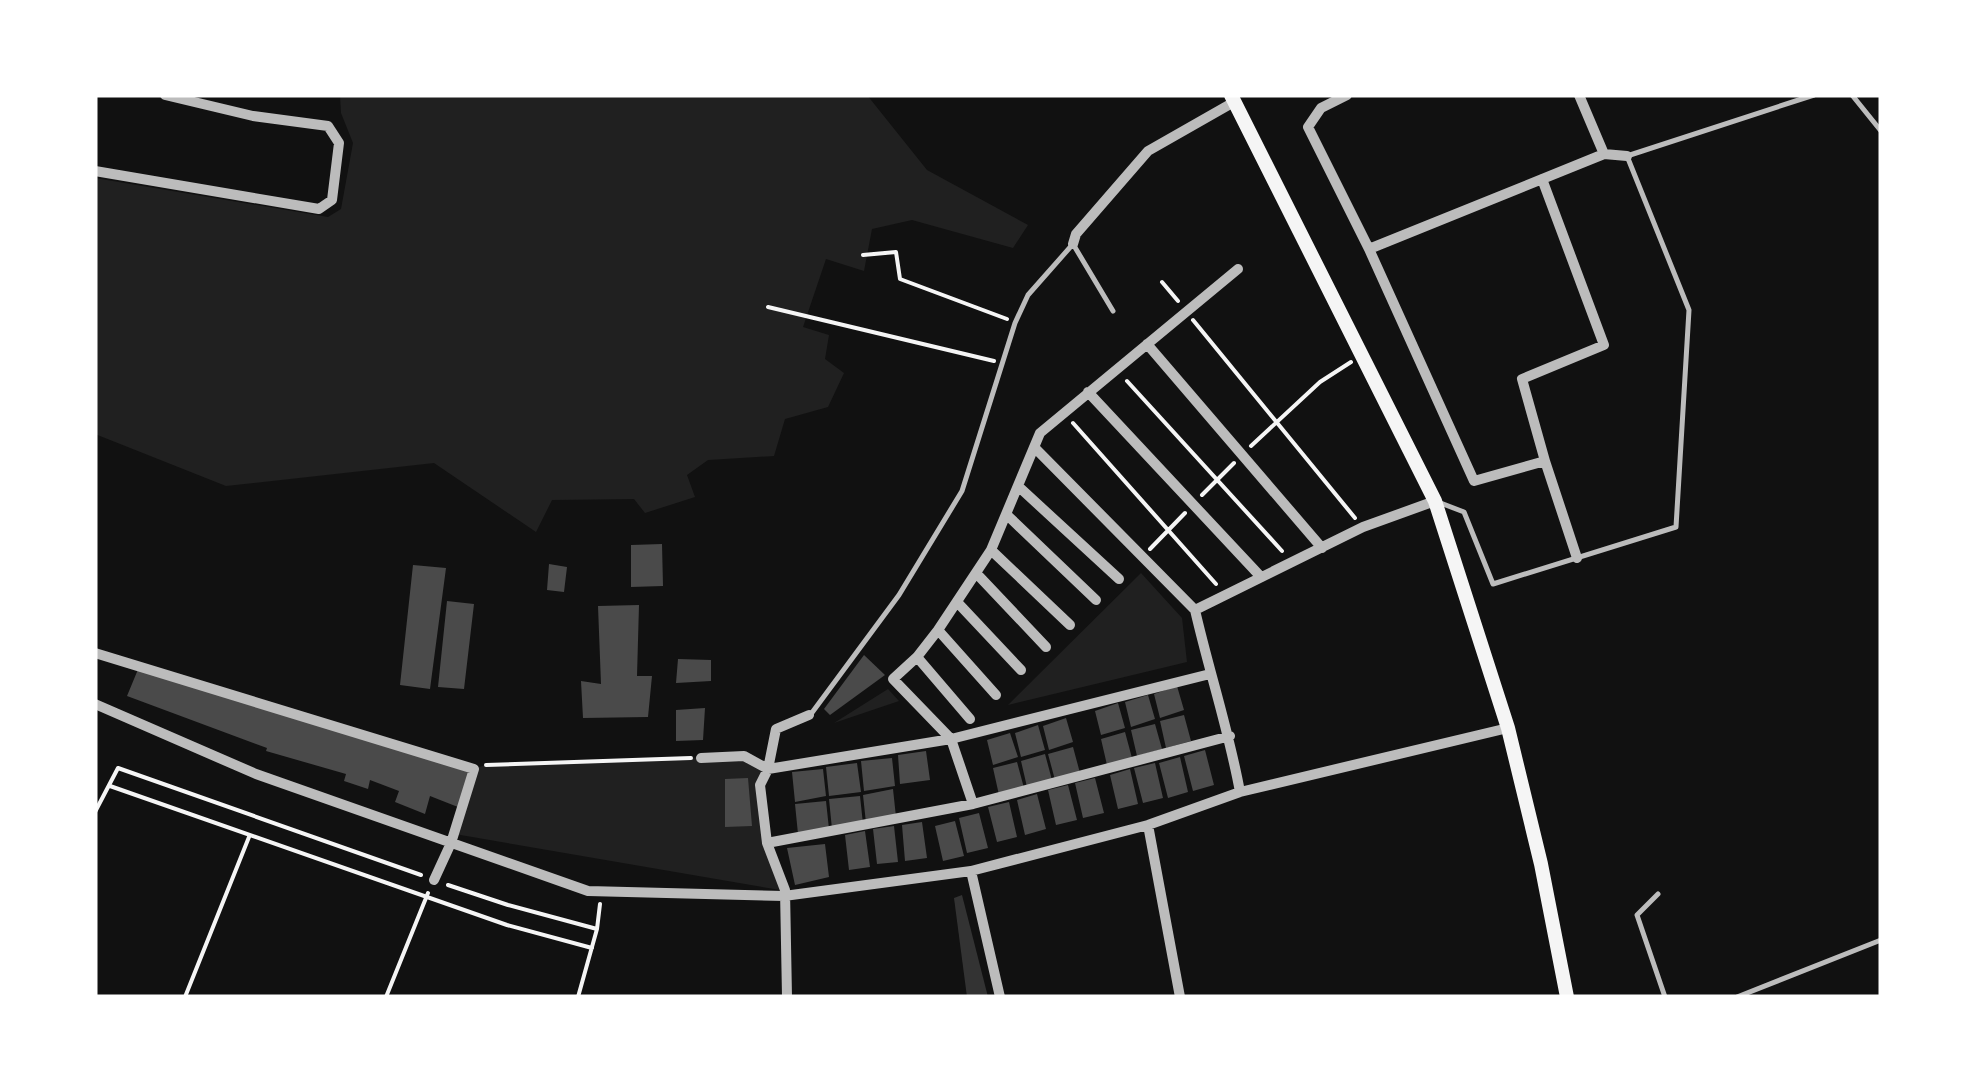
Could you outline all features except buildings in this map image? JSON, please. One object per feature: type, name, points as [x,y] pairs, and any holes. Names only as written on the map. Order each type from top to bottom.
[{"type":"main road","points":[[1232,98],[1436,501],[1508,728],[1541,864],[1567,997]]},
{"type":"street","points":[[95,170],[319,209],[332,200],[338,144],[328,126],[254,116],[166,95]]},
{"type":"street","points":[[1347,95],[1321,108],[1308,126],[1369,249],[1474,481],[1546,461]]},
{"type":"street","points":[[1580,95],[1604,154]]},
{"type":"street","points":[[1073,244],[1076,234],[1148,151],[1232,98]]},
{"type":"street","points":[[1369,249],[1604,154],[1627,156]]},
{"type":"street","points":[[1542,179],[1604,346],[1522,379],[1577,558]]},
{"type":"street","points":[[973,804],[951,738],[893,678],[917,658],[991,550],[1040,434],[1238,270]]},
{"type":"street","points":[[1147,344],[1322,548]]},
{"type":"street","points":[[1088,392],[1260,578]]},
{"type":"street","points":[[1034,446],[1195,610],[1230,736],[1240,792]]},
{"type":"street","points":[[1020,486],[1119,579]]},
{"type":"street","points":[[1195,610],[1363,528],[1436,501]]},
{"type":"street","points":[[1007,515],[1096,600]]},
{"type":"street","points":[[991,550],[1070,625]]},
{"type":"street","points":[[976,572],[1046,647]]},
{"type":"street","points":[[957,602],[1022,670]]},
{"type":"street","points":[[938,630],[996,695]]},
{"type":"street","points":[[95,653],[474,769],[451,842],[434,880]]},
{"type":"street","points":[[917,658],[970,719]]},
{"type":"street","points":[[700,758],[744,756],[768,769],[951,738],[1210,674]]},
{"type":"street","points":[[95,704],[256,774],[588,891],[784,896],[971,870],[1148,825],[1240,792],[1508,728]]},
{"type":"street","points":[[788,997],[786,890],[767,843],[760,785],[768,769],[776,729],[810,715]]},
{"type":"street","points":[[767,843],[973,804],[1230,736]]},
{"type":"street","points":[[1148,825],[1180,997]]},
{"type":"street","points":[[971,870],[1000,997]]},
{"type":"lane","points":[[1436,501],[1464,512],[1493,584],[1676,527],[1688,310],[1627,156],[1814,95]]},
{"type":"lane","points":[[1852,95],[1881,131]]},
{"type":"lane","points":[[810,715],[899,595],[962,491],[1028,295],[1073,244],[1113,311]]},
{"type":"lane","points":[[1658,894],[1638,915],[1665,997]]},
{"type":"lane","points":[[1737,997],[1881,940]]},
{"type":"path","points":[[862,255],[896,252],[900,279],[1016,323]]},
{"type":"path","points":[[1162,282],[1363,528]]},
{"type":"path","points":[[768,307],[1003,363]]},
{"type":"path","points":[[1116,369],[1292,562]]},
{"type":"path","points":[[1064,412],[1226,596]]},
{"type":"path","points":[[474,769],[488,764],[700,758]]},
{"type":"path","points":[[95,812],[118,768],[508,905],[597,929]]},
{"type":"path","points":[[110,786],[507,925],[592,948]]},
{"type":"path","points":[[186,997],[249,837]]},
{"type":"path","points":[[386,997],[434,880]]},
{"type":"path","points":[[578,997],[597,929],[601,892]]},
{"type":"shaded area","points":[[340,95],[867,95],[927,170],[1028,225],[1013,248],[912,220],[872,229],[864,271],[826,259],[803,327],[829,335],[825,359],[844,373],[828,407],[785,419],[774,456],[708,460],[687,475],[695,497],[645,513],[634,499],[552,500],[536,532],[434,463],[226,486],[95,434],[95,178],[328,217],[341,209],[353,143],[341,113]]},
{"type":"shaded area","points":[[1141,573],[1182,618],[1187,662],[1008,705]]},
{"type":"shaded area","points":[[888,689],[899,701],[834,723]]},
{"type":"shaded area","points":[[744,756],[768,769],[760,785],[780,890],[455,834],[474,769],[488,764]]},
{"type":"shaded area","points":[[962,895],[988,997],[967,997],[954,898]]}]
